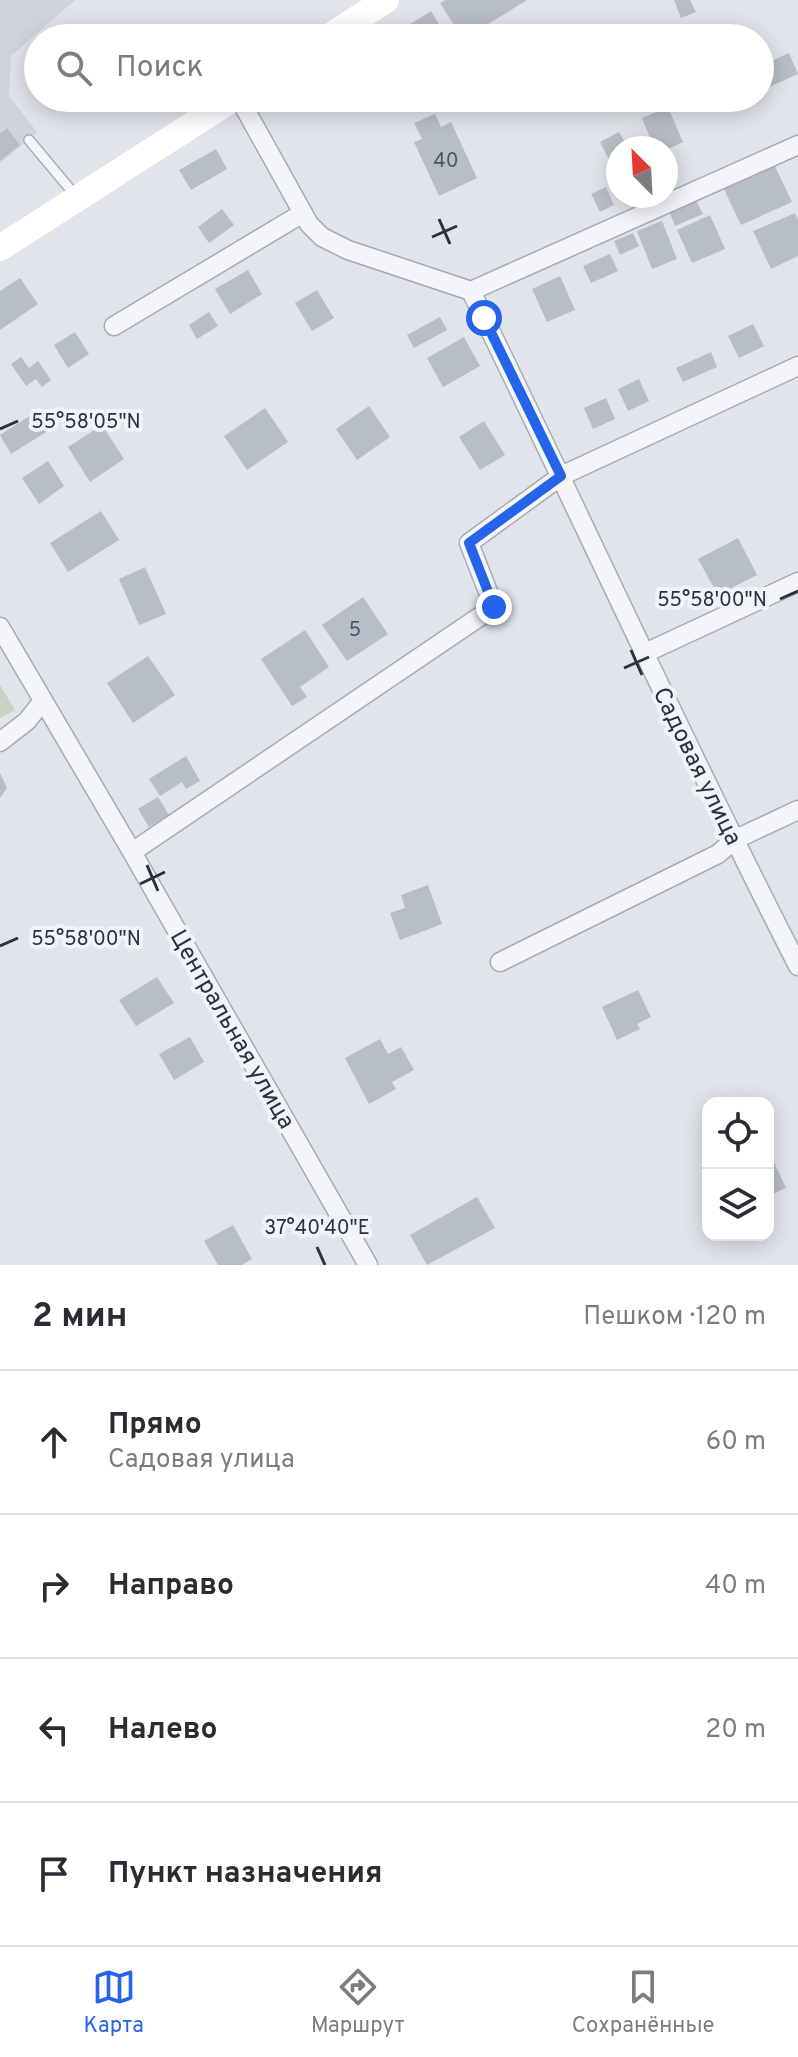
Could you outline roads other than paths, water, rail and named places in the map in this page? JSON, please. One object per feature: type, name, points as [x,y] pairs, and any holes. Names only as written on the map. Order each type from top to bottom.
[{"type":"main road","points":[[349,24],[386,0]]},
{"type":"main road","points":[[0,248],[215,112]]},
{"type":"street","points":[[245,112],[309,224],[322,237],[348,250],[471,291],[798,145]]},
{"type":"street","points":[[114,326],[303,213]]},
{"type":"street","name":"Садовая улица","points":[[471,291],[643,654],[798,966]]},
{"type":"street","points":[[132,852],[494,607],[469,543],[561,476],[798,366]]},
{"type":"street","points":[[643,654],[798,582]]},
{"type":"street","name":"Центральная улица","points":[[0,627],[368,1265]]},
{"type":"street","points":[[0,742],[27,721],[42,702]]},
{"type":"street","points":[[500,962],[718,854],[734,840],[798,810]]},
{"type":"lane","points":[[29,140],[78,198]]}]
